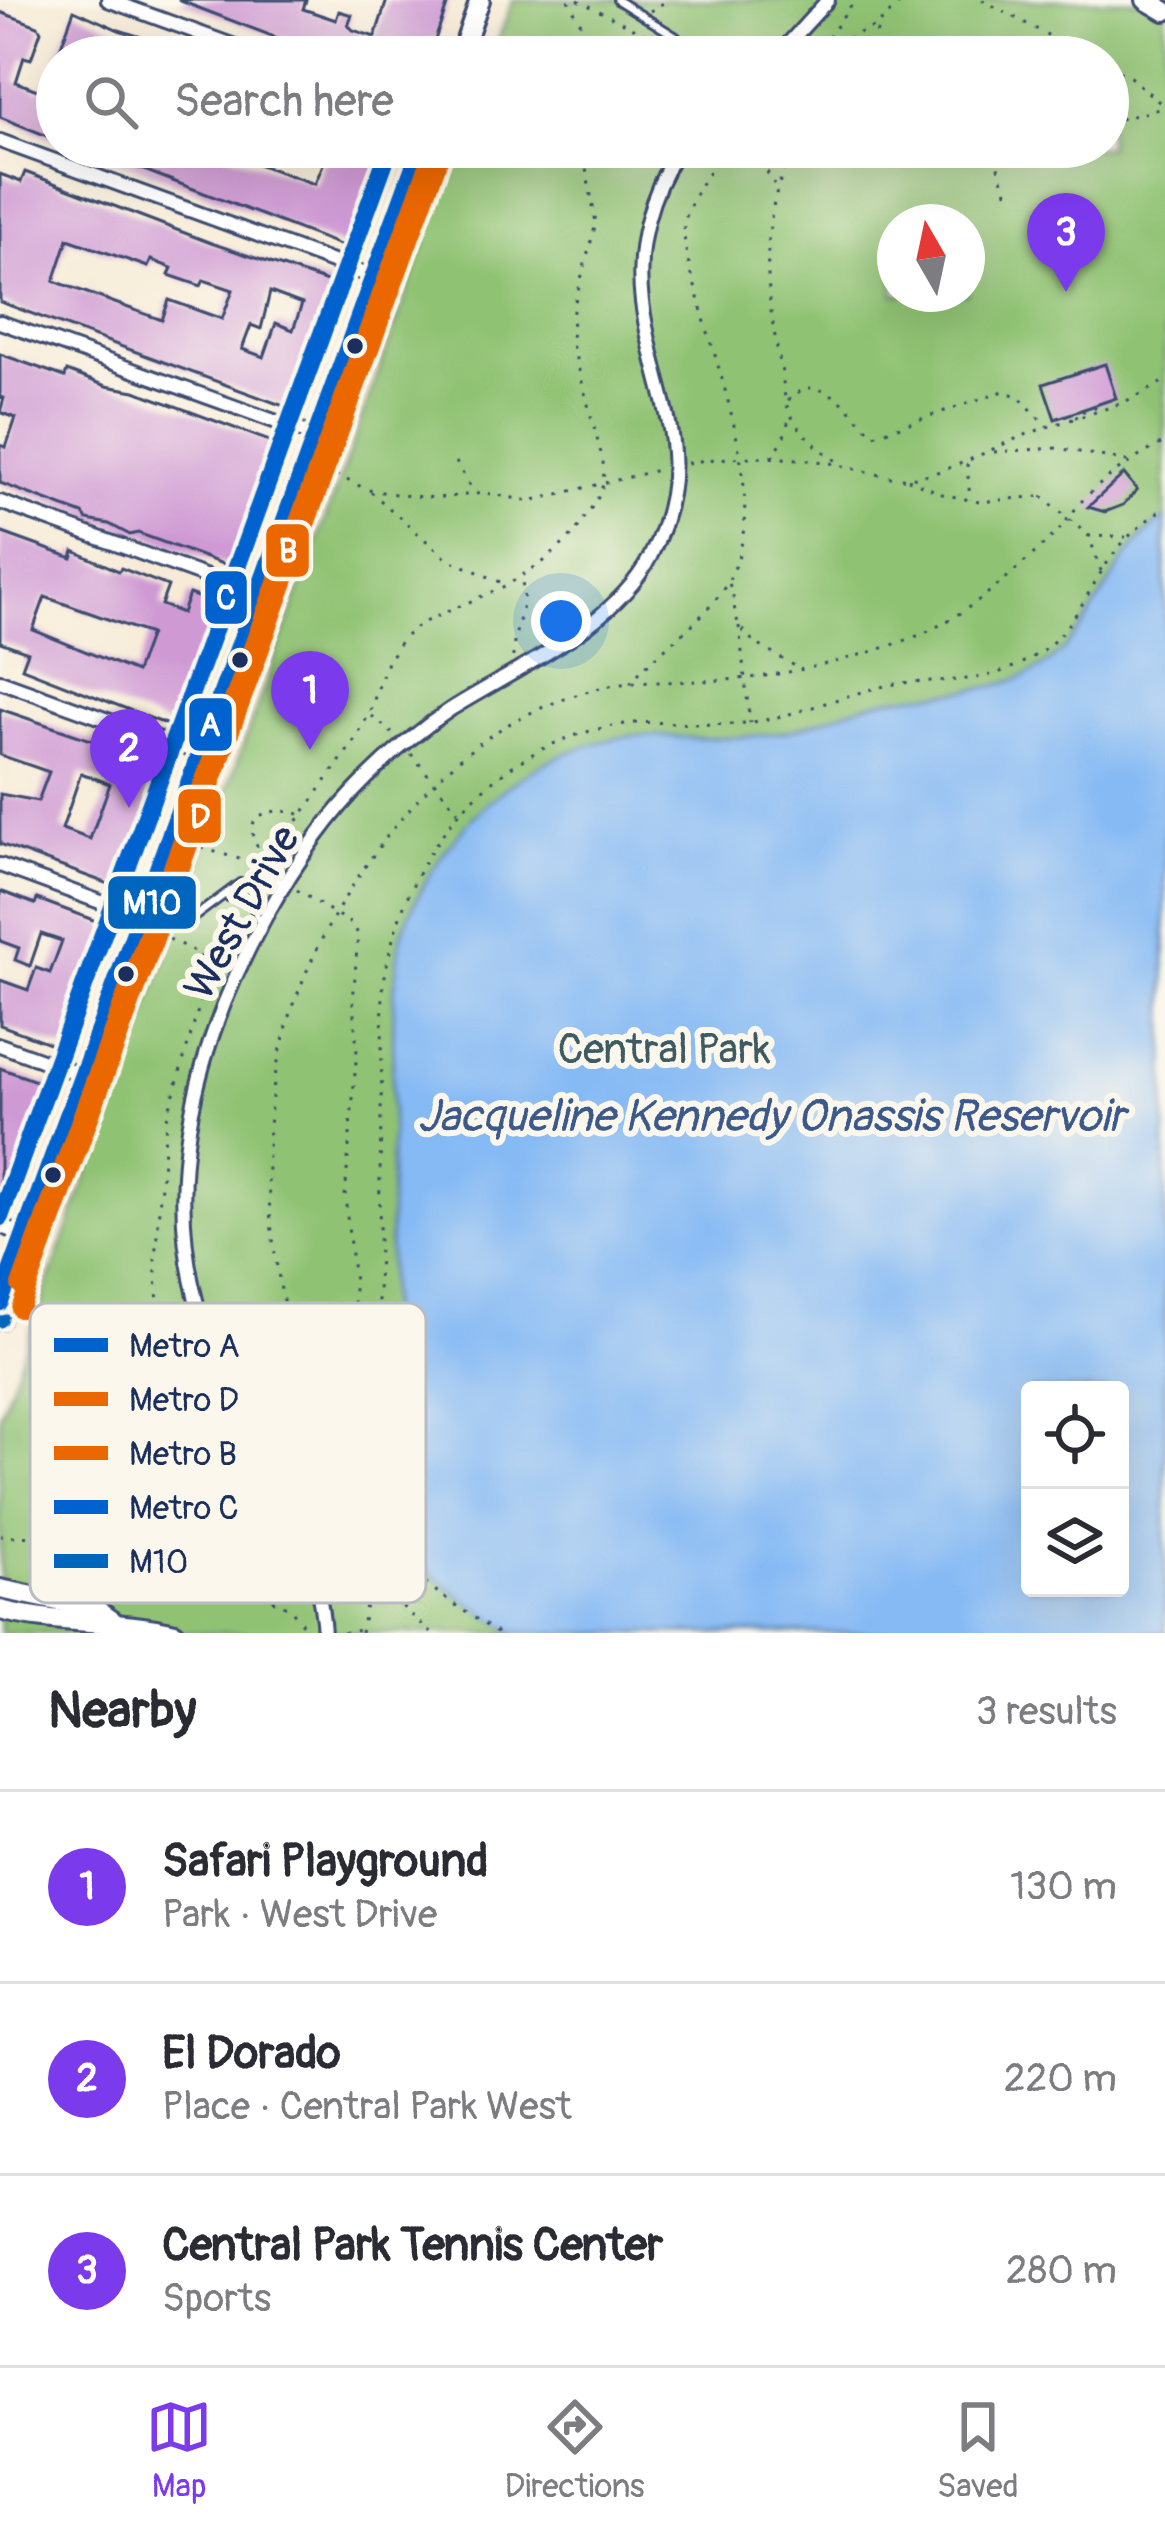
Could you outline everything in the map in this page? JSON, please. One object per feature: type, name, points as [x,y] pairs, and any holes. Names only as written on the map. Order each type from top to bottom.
[{"type":"main road","points":[[467,36],[480,0]]},
{"type":"main road","points":[[1146,0],[1165,11]]},
{"type":"main road","points":[[0,1320],[419,168]]},
{"type":"main road","points":[[0,1589],[30,1596]]},
{"type":"main road","points":[[64,1603],[96,1610],[112,1621]]},
{"type":"main road","points":[[0,1610],[93,1624],[112,1621],[175,1633]]},
{"type":"street","points":[[108,0],[208,36]]},
{"type":"street","points":[[795,36],[828,0]]},
{"type":"street","points":[[0,141],[36,154]]},
{"type":"street","points":[[74,168],[379,279]]},
{"type":"street","name":"West Drive","points":[[196,1303],[184,1242],[183,1162],[193,1098],[219,1016],[286,880],[350,796],[383,762],[434,720],[614,604],[645,565],[665,520],[674,481],[675,445],[645,319],[641,256],[650,211],[670,168]]},
{"type":"street","points":[[0,322],[321,438]]},
{"type":"street","points":[[0,502],[262,597]]},
{"type":"street","points":[[0,681],[204,755]]},
{"type":"street","points":[[0,865],[114,907],[148,914]]},
{"type":"street","points":[[0,1046],[88,1077]]},
{"type":"street","points":[[0,1226],[31,1237]]},
{"type":"street","name":"West Drive","points":[[321,1603],[324,1633]]},
{"type":"lane","points":[[617,0],[675,36]]},
{"type":"lane","points":[[148,914],[193,918],[246,881],[286,880]]},
{"type":"lane","points":[[225,897],[251,900],[260,929]]},
{"type":"path","points":[[568,0],[588,36]]},
{"type":"path","points":[[578,0],[646,36]]},
{"type":"path","points":[[648,11],[668,0]]},
{"type":"path","points":[[830,36],[855,0]]},
{"type":"path","points":[[852,36],[879,24],[904,0]]},
{"type":"path","points":[[982,0],[1050,36]]},
{"type":"path","points":[[622,36],[633,17]]},
{"type":"path","points":[[876,36],[879,24]]},
{"type":"path","points":[[1129,76],[1165,107]]},
{"type":"path","points":[[1129,116],[1165,107]]},
{"type":"path","points":[[286,880],[281,854],[300,814],[369,715],[387,662],[408,632],[520,577],[574,534],[594,506],[604,482],[599,444],[572,344],[573,309],[596,224],[586,168]]},
{"type":"path","points":[[630,683],[676,642],[728,583],[742,527],[744,495],[733,423],[685,243],[689,211],[715,168]]},
{"type":"path","points":[[764,168],[775,185]]},
{"type":"path","points":[[771,458],[783,440],[790,415],[768,274],[775,185],[784,168]]},
{"type":"path","points":[[997,168],[1008,194]]},
{"type":"path","points":[[907,478],[967,462],[1100,411],[1165,380]]},
{"type":"path","points":[[787,401],[804,388],[822,389],[838,397],[874,435],[1004,392],[1019,397],[1048,428]]},
{"type":"path","points":[[790,415],[828,456],[845,466]]},
{"type":"path","points":[[284,1303],[269,1206],[267,1148],[270,1093],[283,1039],[334,914],[380,844],[435,785],[472,749],[527,715],[630,683],[745,678],[799,669],[916,636],[961,613],[1058,531],[1074,508],[1130,461],[1165,442]]},
{"type":"path","points":[[986,453],[1058,448],[1130,461]]},
{"type":"path","points":[[686,464],[771,458],[907,478],[970,500],[997,503],[1031,494],[1042,496],[1089,536],[1102,573]]},
{"type":"path","points":[[456,462],[474,494]]},
{"type":"path","points":[[967,462],[970,500]]},
{"type":"path","points":[[368,490],[437,498],[474,494],[537,500],[666,469]]},
{"type":"path","points":[[336,475],[368,490],[446,558],[507,585]]},
{"type":"path","points":[[378,1303],[387,957],[402,903],[435,842],[459,812],[519,764],[600,728],[644,722],[750,723],[884,686],[966,681],[1016,667],[1069,626],[1129,537],[1165,507]]},
{"type":"path","points":[[1089,536],[1129,537]]},
{"type":"path","points":[[517,669],[513,642],[526,595],[520,577]]},
{"type":"path","points":[[728,583],[734,592],[750,723]]},
{"type":"path","points":[[739,624],[746,634],[799,669]]},
{"type":"path","points":[[369,715],[398,738]]},
{"type":"path","points":[[410,753],[459,812]]},
{"type":"path","points":[[281,854],[257,846],[252,825],[266,812],[300,814]]},
{"type":"path","points":[[202,848],[286,880],[353,925],[358,934],[353,1003],[357,1048],[345,1196],[354,1303]]},
{"type":"path","points":[[169,939],[200,954],[202,996]]},
{"type":"path","points":[[0,1536],[30,1537]]},
{"type":"path","points":[[426,1580],[497,1633]]},
{"type":"path","points":[[399,1603],[430,1633]]},
{"type":"path","points":[[343,1633],[361,1631]]},
{"type":"green space","name":"Central Park","points":[[513,0],[1165,0],[1165,1633],[0,1633],[0,1415],[30,1332],[30,1603],[426,1603],[426,1303],[41,1303],[452,168],[1129,168],[1129,36],[500,36]]},
{"type":"water","name":"Jacqueline Kennedy Onassis Reservoir","points":[[1165,518],[1165,1633],[516,1633],[426,1569],[426,1303],[388,1303],[394,992],[401,937],[423,887],[442,855],[489,802],[548,762],[582,748],[637,736],[709,739],[780,733],[887,699],[1004,683],[1046,664],[1083,625],[1127,556]]},
{"type":"building","points":[[178,0],[306,0],[303,9],[336,20],[339,11],[352,15],[348,25],[372,36],[272,36]]},
{"type":"building","points":[[387,0],[449,0],[436,36],[375,36]]},
{"type":"building","points":[[74,10],[138,36],[65,36]]},
{"type":"building","points":[[0,12],[41,31],[31,59],[24,57],[16,82],[36,90],[36,132],[0,117]]},
{"type":"building","points":[[139,168],[269,168],[315,184],[321,168],[388,168],[358,252]]},
{"type":"building","points":[[25,172],[345,288],[300,412],[0,302],[0,174],[21,182]],"holes":[[[68,239],[148,267],[151,260],[172,268],[169,275],[201,286],[204,280],[233,290],[222,319],[169,300],[162,320],[54,281]],[[270,292],[302,304],[293,330],[276,323],[264,357],[242,349],[251,325],[261,329]]]},
{"type":"building","points":[[0,354],[65,377],[67,371],[135,391],[288,448],[242,571],[87,520],[83,514],[0,483],[0,445],[6,447],[16,418],[0,412],[4,398],[0,397]]},
{"type":"building","points":[[1105,364],[1116,398],[1055,419],[1043,384]]},
{"type":"building","points":[[1124,474],[1137,490],[1123,505],[1105,512],[1088,507]]},
{"type":"building","points":[[0,532],[72,558],[74,551],[168,586],[161,605],[182,613],[189,594],[228,608],[183,731],[22,668],[28,652],[0,642]],"holes":[[[45,597],[150,634],[136,672],[33,630]]]},
{"type":"building","points":[[0,709],[170,767],[125,890],[0,844],[0,794],[38,801],[49,772],[0,755]],"holes":[[[81,773],[110,784],[90,839],[62,829]]]},
{"type":"building","points":[[0,891],[35,904],[37,899],[112,927],[68,1050],[0,1025],[0,980],[28,990],[36,968],[50,973],[62,941],[41,934],[30,966],[15,960],[19,948],[0,941]]},
{"type":"building","points":[[0,1068],[52,1083],[56,1089],[10,1210],[0,1206]]},
{"type":"metro line","name":"C","points":[[0,1217],[382,168]]},
{"type":"metro line","name":"A","points":[[0,1302],[413,168]]},
{"type":"metro line","name":"B","points":[[20,1285],[427,168]]},
{"type":"metro line","name":"D","points":[[20,1309],[436,168]]},
{"type":"transit line","name":"M10","points":[[0,1320],[419,168]]},
{"type":"place","name":"Central Park Tennis Center","points":[[1066,292]]},
{"type":"place","name":"Safari Playground","points":[[310,750]]},
{"type":"place","name":"El Dorado","points":[[129,808]]}]
